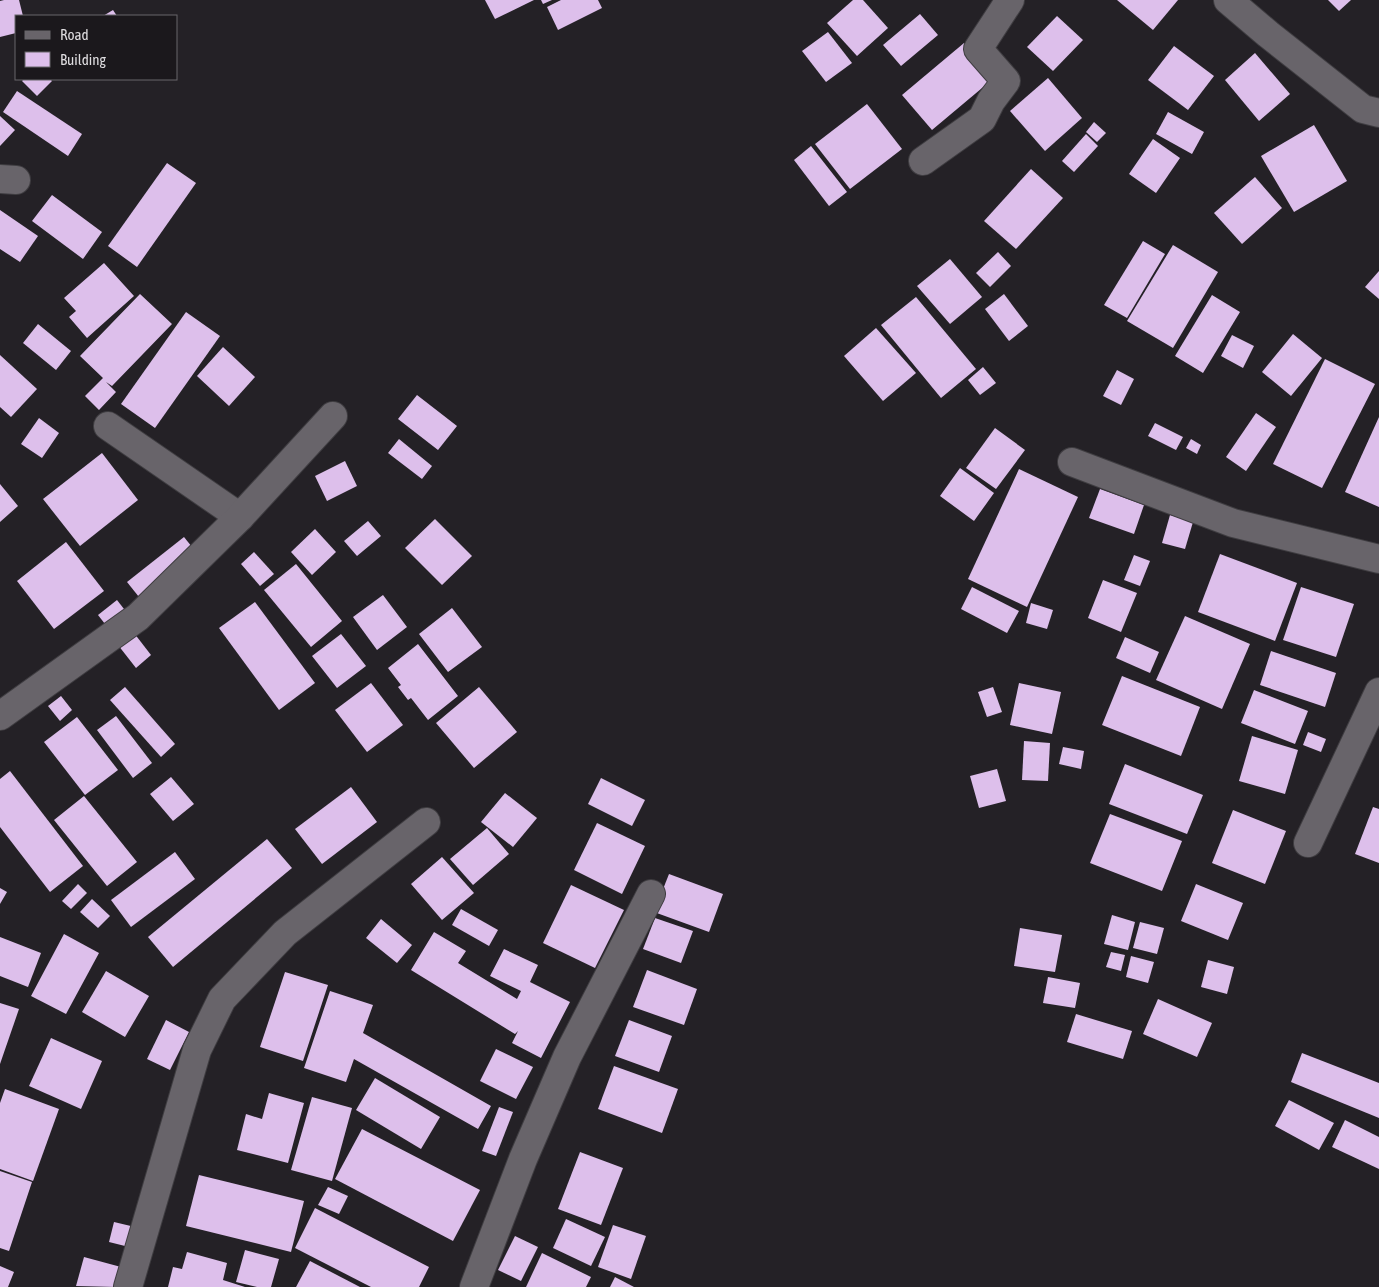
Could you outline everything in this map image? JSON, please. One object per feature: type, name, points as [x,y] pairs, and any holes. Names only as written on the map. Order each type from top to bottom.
[{"type":"street","points":[[923,161],[982,119],[991,101],[1006,81],[978,50],[1010,0]]},
{"type":"street","points":[[1228,0],[1268,34],[1363,108],[1379,113]]},
{"type":"street","points":[[0,716],[138,617],[240,517],[333,416]]},
{"type":"street","points":[[108,426],[240,517]]},
{"type":"street","points":[[1072,462],[1234,523],[1379,559]]},
{"type":"street","points":[[1308,843],[1379,692]]},
{"type":"street","points":[[128,1287],[196,1050],[222,999],[285,933],[426,822]]},
{"type":"street","points":[[474,1287],[522,1159],[567,1057],[651,894]]},
{"type":"building","points":[[19,0],[23,15],[15,15],[15,33],[0,37],[0,1]]},
{"type":"building","points":[[485,0],[534,0],[495,19]]},
{"type":"building","points":[[541,0],[552,0],[543,4]]},
{"type":"building","points":[[561,0],[598,0],[602,8],[558,30],[547,7]]},
{"type":"building","points":[[853,0],[863,0],[888,28],[857,56],[827,23]]},
{"type":"building","points":[[1117,0],[1178,0],[1153,30]]},
{"type":"building","points":[[1328,0],[1351,0],[1339,11]]},
{"type":"building","points":[[113,10],[116,15],[105,15]]},
{"type":"building","points":[[920,14],[938,35],[901,66],[883,45]]},
{"type":"building","points":[[1057,16],[1083,40],[1053,71],[1027,47]]},
{"type":"building","points":[[828,32],[852,63],[826,82],[802,51]]},
{"type":"building","points":[[964,43],[994,78],[932,130],[902,95]]},
{"type":"building","points":[[1174,46],[1214,76],[1188,110],[1148,80]]},
{"type":"building","points":[[1255,53],[1290,94],[1259,121],[1225,80]]},
{"type":"building","points":[[1048,78],[1082,118],[1045,151],[1010,111]]},
{"type":"building","points":[[51,80],[52,81],[37,96],[22,81]]},
{"type":"building","points":[[17,91],[82,134],[68,156],[3,112]]},
{"type":"building","points":[[867,104],[902,149],[850,189],[815,144]]},
{"type":"building","points":[[1168,112],[1204,132],[1192,154],[1156,134]]},
{"type":"building","points":[[0,116],[15,130],[0,146]]},
{"type":"building","points":[[1094,122],[1106,133],[1097,142],[1086,132]]},
{"type":"building","points":[[1314,125],[1347,181],[1294,212],[1261,156]]},
{"type":"building","points":[[1086,134],[1098,146],[1074,172],[1062,161]]},
{"type":"building","points":[[1153,139],[1180,158],[1156,193],[1129,174]]},
{"type":"building","points":[[811,146],[847,192],[829,206],[794,160]]},
{"type":"building","points":[[167,163],[196,183],[137,267],[108,246]]},
{"type":"building","points":[[1031,169],[1063,198],[1016,249],[984,221]]},
{"type":"building","points":[[1255,177],[1282,208],[1242,244],[1214,213]]},
{"type":"building","points":[[52,195],[102,232],[83,259],[32,221]]},
{"type":"building","points":[[0,210],[38,236],[20,262],[0,249]]},
{"type":"building","points":[[1143,241],[1165,254],[1127,318],[1104,305]]},
{"type":"building","points":[[1173,245],[1218,272],[1173,348],[1127,321]]},
{"type":"building","points":[[998,252],[1011,266],[990,287],[976,273]]},
{"type":"building","points":[[950,259],[982,297],[950,324],[917,286]]},
{"type":"building","points":[[104,263],[134,296],[87,338],[69,317],[76,311],[64,298]]},
{"type":"building","points":[[1379,271],[1379,299],[1365,287]]},
{"type":"building","points":[[140,294],[172,324],[112,386],[106,382],[116,392],[99,410],[85,396],[103,378],[80,356]]},
{"type":"building","points":[[1004,294],[1028,326],[1009,341],[985,309]]},
{"type":"building","points":[[1212,295],[1240,312],[1203,373],[1175,356]]},
{"type":"building","points":[[916,297],[976,369],[941,398],[881,325]]},
{"type":"building","points":[[186,312],[220,336],[155,428],[121,404]]},
{"type":"building","points":[[38,324],[71,351],[56,370],[23,343]]},
{"type":"building","points":[[876,328],[916,373],[883,401],[844,356]]},
{"type":"building","points":[[1293,334],[1322,358],[1291,396],[1262,372]]},
{"type":"building","points":[[1232,335],[1254,346],[1243,368],[1221,356]]},
{"type":"building","points":[[223,347],[255,377],[229,406],[197,376]]},
{"type":"building","points":[[0,355],[37,389],[11,417],[0,407]]},
{"type":"building","points":[[1325,359],[1375,384],[1322,488],[1273,464]]},
{"type":"building","points":[[983,367],[996,383],[980,395],[968,380]]},
{"type":"building","points":[[1117,370],[1134,379],[1121,405],[1103,396]]},
{"type":"building","points":[[417,395],[457,426],[438,450],[398,419]]},
{"type":"building","points":[[1256,413],[1276,427],[1246,471],[1226,457]]},
{"type":"building","points":[[1379,417],[1379,507],[1345,492]]},
{"type":"building","points":[[39,418],[59,433],[42,458],[21,444]]},
{"type":"building","points":[[1155,423],[1183,437],[1176,450],[1148,436]]},
{"type":"building","points":[[995,428],[1025,450],[996,489],[966,468]]},
{"type":"building","points":[[399,439],[432,466],[422,479],[388,453]]},
{"type":"building","points":[[1191,439],[1201,445],[1197,454],[1186,448]]},
{"type":"building","points":[[102,453],[138,500],[80,546],[43,499]]},
{"type":"building","points":[[345,461],[357,486],[327,501],[315,476]]},
{"type":"building","points":[[960,468],[994,493],[974,521],[940,496]]},
{"type":"building","points":[[1019,469],[1078,497],[1027,607],[968,579]]},
{"type":"building","points":[[0,484],[18,506],[0,522]]},
{"type":"building","points":[[1100,489],[1144,505],[1134,534],[1089,518]]},
{"type":"building","points":[[1170,515],[1193,522],[1185,549],[1162,543]]},
{"type":"building","points":[[435,519],[472,556],[442,585],[405,548]]},
{"type":"building","points":[[368,521],[381,536],[357,556],[344,541]]},
{"type":"building","points":[[315,529],[336,552],[312,575],[291,552]]},
{"type":"building","points":[[184,537],[196,552],[139,597],[127,582]]},
{"type":"building","points":[[66,542],[104,591],[54,629],[17,581]]},
{"type":"building","points":[[254,552],[274,574],[260,586],[241,564]]},
{"type":"building","points":[[1220,554],[1297,583],[1275,641],[1198,612]]},
{"type":"building","points":[[1134,555],[1150,561],[1140,586],[1124,580]]},
{"type":"building","points":[[296,564],[342,621],[311,647],[264,590]]},
{"type":"building","points":[[1103,580],[1137,593],[1121,632],[1088,618]]},
{"type":"building","points":[[972,587],[1019,611],[1007,633],[961,609]]},
{"type":"building","points":[[1301,587],[1354,604],[1336,657],[1283,640]]},
{"type":"building","points":[[383,595],[407,627],[377,650],[353,617]]},
{"type":"building","points":[[117,600],[131,618],[112,633],[98,615]]},
{"type":"building","points":[[255,602],[315,683],[279,710],[219,628]]},
{"type":"building","points":[[1031,603],[1053,610],[1047,629],[1026,623]]},
{"type":"building","points":[[452,608],[482,647],[448,672],[419,634]]},
{"type":"building","points":[[1185,616],[1250,644],[1222,709],[1156,680]]},
{"type":"building","points":[[134,633],[151,655],[136,668],[118,645]]},
{"type":"building","points":[[341,634],[366,666],[337,688],[312,656]]},
{"type":"building","points":[[1125,637],[1159,652],[1150,673],[1116,658]]},
{"type":"building","points":[[418,644],[458,696],[428,720],[411,698],[408,700],[398,687],[401,685],[388,668]]},
{"type":"building","points":[[1271,651],[1336,673],[1325,707],[1260,685]]},
{"type":"building","points":[[1122,676],[1200,707],[1181,756],[1102,725]]},
{"type":"building","points":[[371,683],[403,725],[367,752],[335,710]]},
{"type":"building","points":[[1019,683],[1061,692],[1052,734],[1010,725]]},
{"type":"building","points":[[125,687],[175,744],[161,757],[110,700]]},
{"type":"building","points":[[479,687],[517,732],[474,768],[436,723]]},
{"type":"building","points":[[993,687],[1002,712],[987,717],[978,692]]},
{"type":"building","points":[[1254,690],[1308,711],[1295,744],[1241,723]]},
{"type":"building","points":[[61,696],[72,710],[60,721],[48,706]]},
{"type":"building","points":[[116,716],[152,763],[133,778],[97,730]]},
{"type":"building","points":[[77,717],[118,770],[85,795],[44,742]]},
{"type":"building","points":[[1308,732],[1326,739],[1321,752],[1303,745]]},
{"type":"building","points":[[1252,736],[1298,750],[1285,794],[1239,781]]},
{"type":"building","points":[[1024,741],[1050,743],[1048,781],[1022,780]]},
{"type":"building","points":[[1063,747],[1084,751],[1081,769],[1059,764]]},
{"type":"building","points":[[1125,764],[1203,795],[1187,834],[1109,804]]},
{"type":"building","points":[[997,769],[1006,801],[979,808],[970,776]]},
{"type":"building","points":[[10,771],[83,866],[50,892],[0,827],[0,779]]},
{"type":"building","points":[[171,777],[194,804],[173,821],[150,794]]},
{"type":"building","points":[[601,778],[645,800],[632,826],[588,804]]},
{"type":"building","points":[[351,787],[377,822],[322,864],[295,829]]},
{"type":"building","points":[[505,793],[537,818],[513,847],[481,822]]},
{"type":"building","points":[[84,796],[137,862],[107,886],[54,820]]},
{"type":"building","points":[[1373,807],[1379,809],[1379,863],[1355,854]]},
{"type":"building","points":[[1233,810],[1286,831],[1265,884],[1212,863]]},
{"type":"building","points":[[1110,814],[1182,841],[1162,891],[1090,863]]},
{"type":"building","points":[[597,823],[645,846],[622,894],[574,870]]},
{"type":"building","points":[[487,828],[509,854],[473,885],[450,859]]},
{"type":"building","points":[[267,839],[292,868],[173,967],[148,937]]},
{"type":"building","points":[[175,852],[195,879],[131,927],[111,900]]},
{"type":"building","points":[[442,857],[474,893],[442,920],[411,884]]},
{"type":"building","points":[[669,874],[723,894],[709,932],[654,912]]},
{"type":"building","points":[[78,884],[87,893],[71,909],[62,901]]},
{"type":"building","points":[[1196,884],[1243,903],[1228,940],[1181,921]]},
{"type":"building","points":[[571,885],[624,910],[595,968],[543,943]]},
{"type":"building","points":[[0,888],[7,892],[0,904]]},
{"type":"building","points":[[92,899],[110,916],[98,928],[80,912]]},
{"type":"building","points":[[461,909],[498,930],[489,946],[452,925]]},
{"type":"building","points":[[1112,915],[1135,922],[1128,950],[1104,944]]},
{"type":"building","points":[[655,918],[693,931],[681,963],[643,949]]},
{"type":"building","points":[[381,919],[412,945],[397,963],[366,938]]},
{"type":"building","points":[[1140,922],[1164,928],[1157,954],[1133,948]]},
{"type":"building","points":[[1020,928],[1062,935],[1055,972],[1014,966]]},
{"type":"building","points":[[434,932],[466,951],[458,963],[517,999],[521,991],[490,976],[504,949],[538,965],[530,982],[570,1002],[541,1058],[512,1043],[518,1031],[515,1034],[411,970]]},
{"type":"building","points":[[64,934],[99,953],[66,1014],[31,996]]},
{"type":"building","points":[[0,937],[41,953],[28,987],[0,976]]},
{"type":"building","points":[[1111,952],[1125,955],[1121,971],[1106,967]]},
{"type":"building","points":[[1131,956],[1154,962],[1148,983],[1126,977]]},
{"type":"building","points":[[1208,960],[1234,967],[1227,994],[1201,987]]},
{"type":"building","points":[[647,970],[697,989],[684,1025],[633,1007]]},
{"type":"building","points":[[106,971],[149,996],[125,1037],[82,1012]]},
{"type":"building","points":[[285,972],[328,985],[303,1061],[260,1047]]},
{"type":"building","points":[[1048,977],[1080,983],[1075,1008],[1043,1003]]},
{"type":"building","points":[[330,991],[373,1005],[363,1033],[491,1106],[478,1129],[354,1059],[346,1082],[304,1068]]},
{"type":"building","points":[[1158,999],[1212,1023],[1197,1057],[1143,1034]]},
{"type":"building","points":[[0,1003],[19,1009],[0,1064]]},
{"type":"building","points":[[1076,1014],[1132,1031],[1123,1059],[1067,1042]]},
{"type":"building","points":[[166,1020],[189,1032],[170,1070],[147,1059]]},
{"type":"building","points":[[629,1020],[672,1036],[659,1072],[615,1056]]},
{"type":"building","points":[[51,1038],[102,1061],[81,1109],[29,1086]]},
{"type":"building","points":[[496,1049],[533,1067],[516,1099],[480,1081]]},
{"type":"building","points":[[1302,1053],[1379,1083],[1379,1118],[1291,1082]]},
{"type":"building","points":[[614,1066],[678,1089],[662,1133],[598,1109]]},
{"type":"building","points":[[375,1078],[440,1117],[421,1149],[356,1110]]},
{"type":"building","points":[[5,1089],[59,1109],[33,1181],[0,1169],[0,1103]]},
{"type":"building","points":[[269,1093],[304,1103],[288,1163],[237,1150],[246,1114],[262,1119]]},
{"type":"building","points":[[312,1097],[352,1108],[332,1181],[291,1170]]},
{"type":"building","points":[[1289,1100],[1334,1123],[1319,1150],[1275,1126]]},
{"type":"building","points":[[499,1107],[513,1112],[496,1156],[482,1151]]},
{"type":"building","points":[[1345,1120],[1379,1137],[1379,1169],[1332,1147]]},
{"type":"building","points":[[362,1129],[480,1190],[453,1241],[335,1179]]},
{"type":"building","points":[[580,1152],[623,1168],[601,1225],[558,1209]]},
{"type":"building","points":[[0,1171],[32,1182],[9,1251],[0,1248]]},
{"type":"building","points":[[199,1175],[304,1201],[291,1252],[186,1226]]},
{"type":"building","points":[[328,1187],[348,1196],[339,1214],[318,1205]]},
{"type":"building","points":[[315,1208],[429,1267],[419,1287],[371,1287],[295,1248]]},
{"type":"building","points":[[566,1219],[605,1237],[591,1266],[553,1248]]},
{"type":"building","points":[[114,1222],[135,1227],[129,1247],[109,1242]]},
{"type":"building","points":[[613,1225],[646,1236],[631,1279],[598,1267]]},
{"type":"building","points":[[515,1236],[538,1247],[521,1281],[498,1270]]},
{"type":"building","points":[[245,1250],[279,1259],[271,1287],[257,1287],[236,1282]]},
{"type":"building","points":[[187,1252],[227,1263],[223,1280],[245,1287],[168,1287],[173,1267],[182,1269]]},
{"type":"building","points":[[542,1253],[591,1277],[586,1287],[526,1287]]},
{"type":"building","points":[[84,1257],[121,1267],[116,1287],[76,1286]]},
{"type":"building","points":[[310,1261],[360,1287],[296,1287]]},
{"type":"building","points":[[0,1266],[14,1272],[8,1287],[0,1287]]},
{"type":"building","points":[[615,1277],[634,1287],[610,1287]]}]
